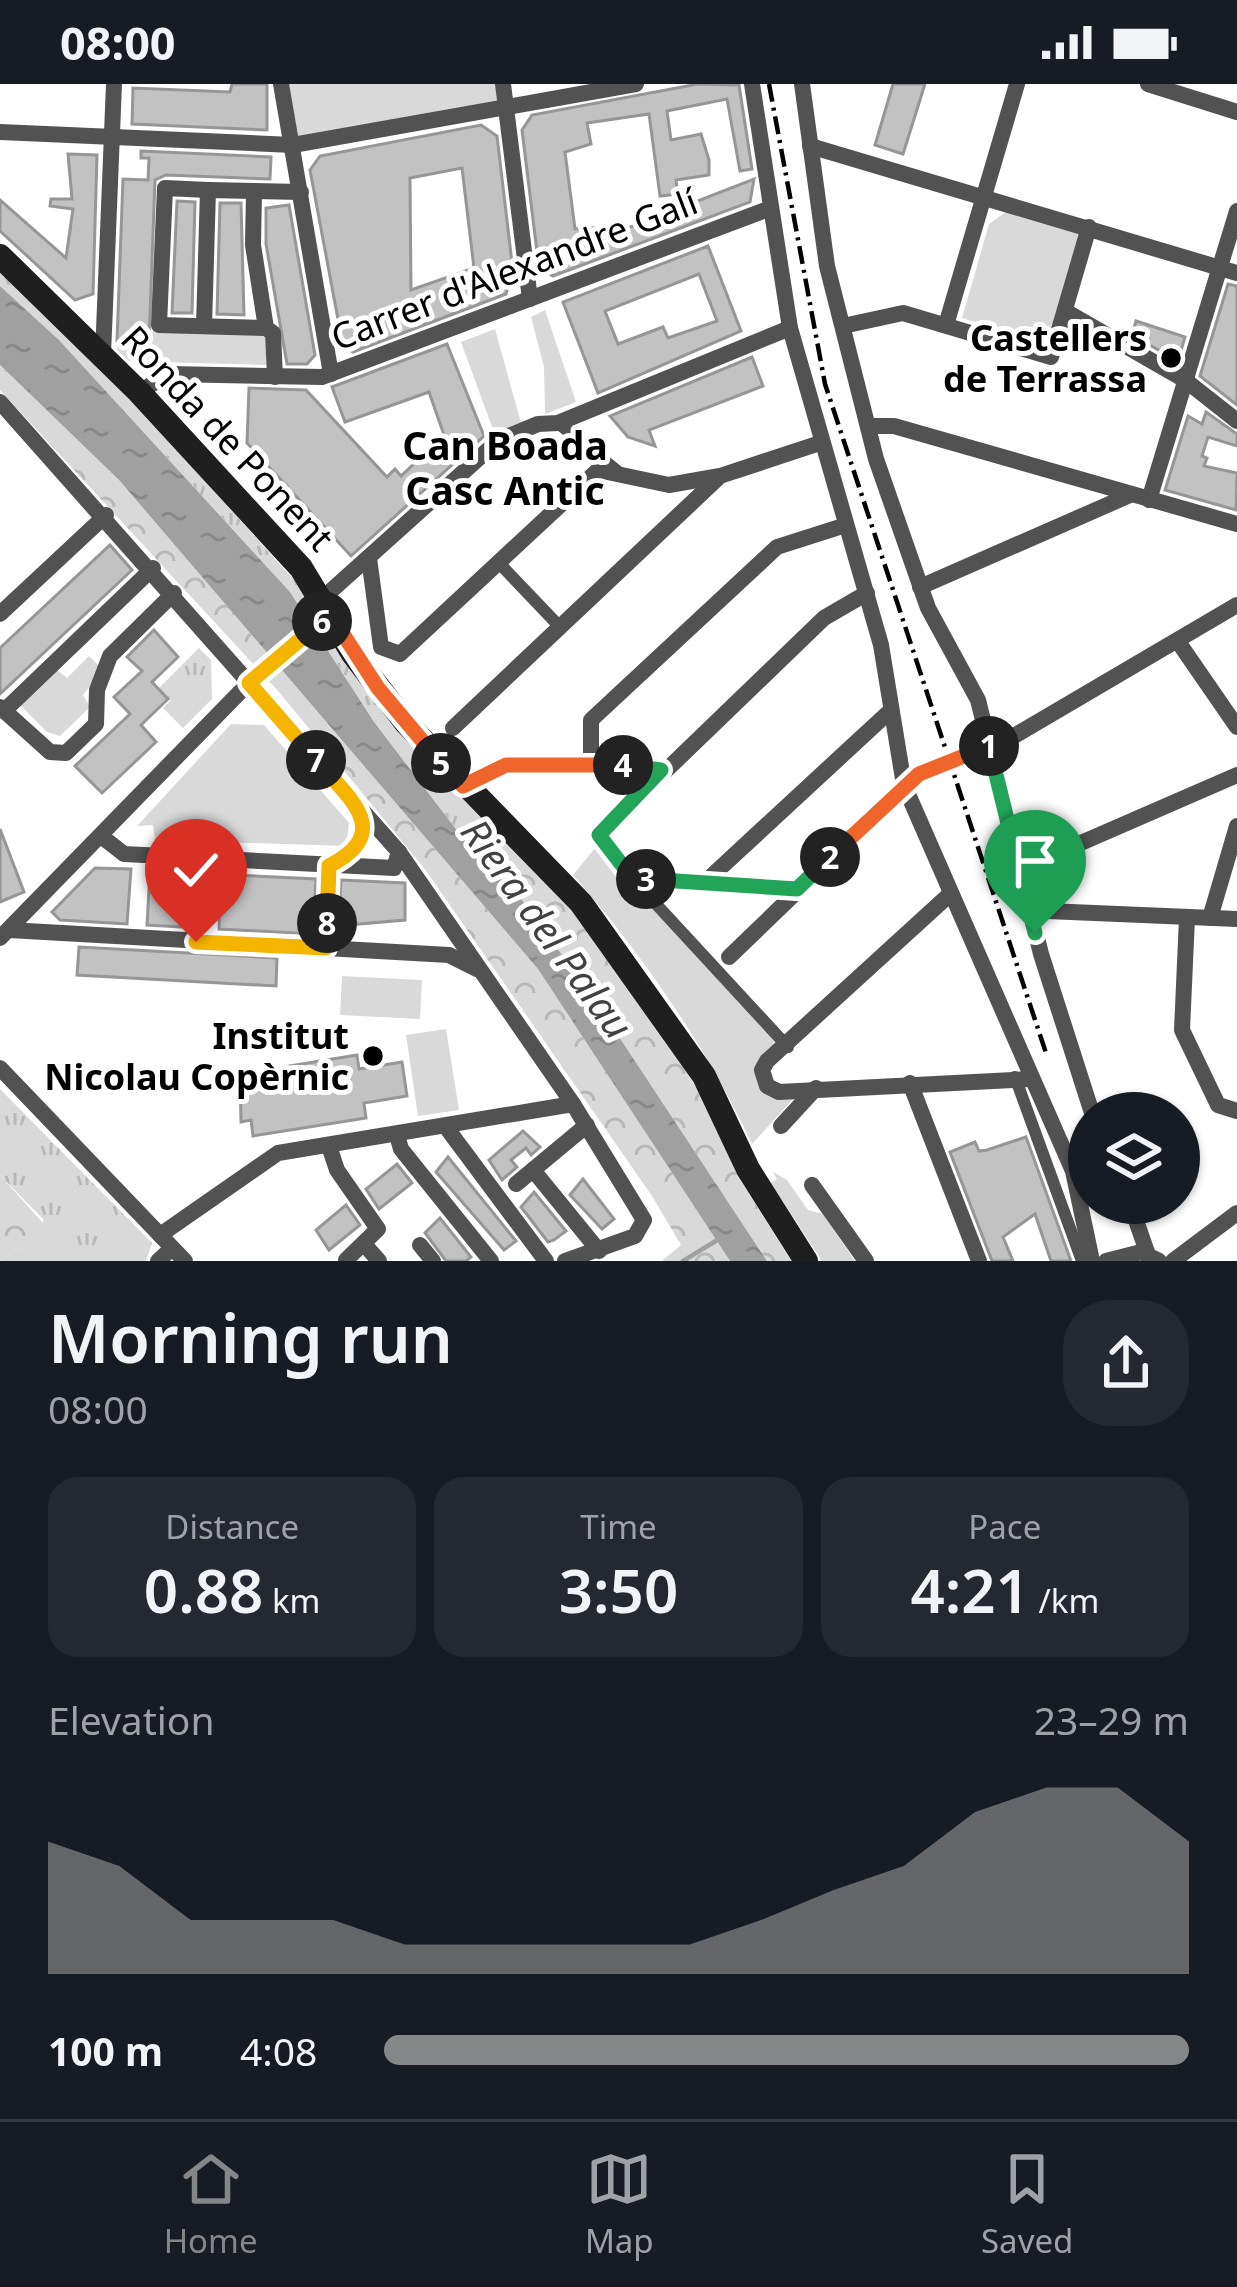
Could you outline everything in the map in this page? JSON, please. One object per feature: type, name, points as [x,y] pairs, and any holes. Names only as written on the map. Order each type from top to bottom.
[{"type":"main road","name":"Ronda de Ponent","points":[[0,256],[139,392],[378,688],[463,786],[581,903],[704,1076],[748,1169],[806,1261]]},
{"type":"street","points":[[103,355],[114,84]]},
{"type":"street","points":[[281,84],[331,374]]},
{"type":"street","points":[[502,84],[530,299]]},
{"type":"street","points":[[0,132],[293,145],[635,84]]},
{"type":"street","points":[[752,84],[790,328],[867,593],[904,785],[1023,1078],[1082,1261]]},
{"type":"street","points":[[802,84],[826,266],[891,509],[920,587],[978,700],[1027,897],[1086,1092]]},
{"type":"street","points":[[946,325],[1017,84]]},
{"type":"street","points":[[1148,84],[1237,112]]},
{"type":"street","points":[[810,146],[1228,271]]},
{"type":"street","points":[[275,377],[272,333],[266,328],[159,325],[165,188],[301,193]]},
{"type":"street","points":[[204,326],[208,190]]},
{"type":"street","points":[[254,191],[253,245],[266,328]]},
{"type":"street","name":"Carrer d'Alexandre Galí","points":[[139,392],[170,374],[331,374],[772,208]]},
{"type":"street","points":[[1140,497],[1228,271],[1237,211]]},
{"type":"street","points":[[843,326],[903,313],[1051,357],[1089,227]]},
{"type":"street","points":[[1065,311],[1186,380],[1237,421]]},
{"type":"street","points":[[5,934],[322,613],[369,558],[499,440],[538,424],[558,423],[790,328]]},
{"type":"street","points":[[0,402],[106,515],[394,846],[456,949],[483,972],[573,1105],[644,1220],[635,1236],[565,1261]]},
{"type":"street","points":[[558,423],[622,475]]},
{"type":"street","points":[[869,426],[894,426],[1237,524]]},
{"type":"street","points":[[369,558],[382,647],[392,656],[400,654],[598,470],[669,485],[720,476],[820,442]]},
{"type":"street","points":[[453,728],[720,476]]},
{"type":"street","points":[[1081,480],[1091,493],[1089,509]]},
{"type":"street","points":[[920,587],[1089,509],[1140,497]]},
{"type":"street","points":[[0,614],[106,515]]},
{"type":"street","points":[[591,761],[591,720],[777,547],[846,525]]},
{"type":"street","points":[[499,563],[560,627]]},
{"type":"street","points":[[152,568],[2,709],[50,752],[66,754],[96,724],[97,690],[110,656],[174,593]]},
{"type":"street","points":[[788,1047],[632,878],[599,835],[661,770],[824,618],[867,593]]},
{"type":"street","points":[[729,957],[904,785],[1180,644],[1237,605]]},
{"type":"street","points":[[1180,644],[1237,727]]},
{"type":"street","points":[[704,884],[890,710]]},
{"type":"street","points":[[463,786],[506,765],[591,761],[661,770]]},
{"type":"street","points":[[1021,868],[1237,775]]},
{"type":"street","points":[[359,809],[361,845]]},
{"type":"street","points":[[1210,918],[1237,826]]},
{"type":"street","points":[[101,836],[124,854],[388,870],[394,868],[394,846]]},
{"type":"street","points":[[329,866],[361,845],[394,846]]},
{"type":"street","points":[[326,948],[329,866]]},
{"type":"street","points":[[632,878],[797,889]]},
{"type":"street","points":[[949,895],[788,1047],[767,1061],[764,1078],[779,1092],[1023,1078]]},
{"type":"street","points":[[1027,897],[1048,910],[1237,920]]},
{"type":"street","points":[[1187,918],[1182,1030],[1218,1105],[1237,1111]]},
{"type":"street","points":[[5,934],[456,949]]},
{"type":"street","points":[[0,1068],[169,1251],[267,1157],[573,1105]]},
{"type":"street","points":[[1023,1078],[1073,1171],[1093,1261]]},
{"type":"street","points":[[910,1083],[979,1261]]},
{"type":"street","points":[[781,1126],[817,1088]]},
{"type":"street","points":[[516,1184],[586,1125]]},
{"type":"street","points":[[446,1127],[546,1261]]},
{"type":"street","points":[[397,1136],[400,1149],[491,1261]]},
{"type":"street","points":[[329,1147],[338,1170],[376,1221],[376,1237],[346,1260]]},
{"type":"street","points":[[532,1170],[599,1251]]},
{"type":"street","points":[[812,1185],[866,1261]]},
{"type":"street","points":[[1173,1261],[1237,1213]]},
{"type":"street","points":[[1106,1261],[1153,1257],[1139,1224]]},
{"type":"street","points":[[365,1245],[379,1261]]},
{"type":"street","points":[[420,1245],[433,1261]]},
{"type":"green space","points":[[284,84],[499,84],[498,102],[297,138]]},
{"type":"green space","points":[[1006,212],[1079,233],[1047,344],[962,318],[989,224]]},
{"type":"green space","points":[[0,268],[100,365],[295,581],[337,644],[499,833],[462,837],[374,722],[290,592],[59,340],[0,286]]},
{"type":"green space","points":[[545,310],[576,402],[545,414],[544,367],[531,317]]},
{"type":"green space","points":[[153,327],[266,335],[266,365],[129,361],[117,350],[117,343],[152,344]]},
{"type":"green space","points":[[495,329],[521,423],[495,435],[461,342]]},
{"type":"green space","points":[[0,365],[119,480],[538,969],[730,1261],[662,1261],[681,1245],[652,1196],[424,868],[279,692],[0,390]]},
{"type":"green space","points":[[199,648],[211,660],[212,699],[183,728],[163,708],[171,700],[159,688]]},
{"type":"green space","points":[[89,656],[103,670],[83,695],[90,707],[60,736],[47,732],[20,705],[56,669],[67,678]]},
{"type":"green space","points":[[231,724],[264,725],[349,823],[346,846],[155,840],[153,825],[137,826]]},
{"type":"green space","points":[[499,833],[565,901],[657,1024],[717,1122],[741,1181],[791,1261],[767,1261],[594,999],[519,896],[462,837]]},
{"type":"green space","points":[[596,847],[776,1040],[756,1072],[796,1096],[752,1144],[672,1003],[573,875]]},
{"type":"green space","points":[[342,976],[422,980],[420,1019],[340,1015]]},
{"type":"green space","points":[[446,1029],[459,1110],[418,1116],[406,1035]]},
{"type":"green space","points":[[0,1089],[152,1243],[146,1261],[0,1261],[16,1249],[44,1243],[43,1219],[0,1175]]},
{"type":"green space","points":[[773,1172],[787,1180],[808,1210],[823,1214],[855,1261],[822,1261],[771,1183],[777,1179]]},
{"type":"green space","points":[[0,1175],[51,1232],[43,1244],[16,1249],[0,1261]]},
{"type":"water","name":"Riera del Palau","points":[[0,286],[59,340],[290,592],[374,722],[462,837],[519,896],[594,999],[767,1261],[730,1261],[538,969],[119,480],[0,365]]},
{"type":"building","points":[[232,84],[267,84],[267,130],[132,124],[133,88],[230,92]]},
{"type":"building","points":[[698,84],[739,85],[752,169],[740,171],[727,99],[667,111],[671,140],[701,134],[709,160],[709,175],[676,180],[678,194],[660,196],[649,114],[587,123],[591,144],[565,152],[575,229],[604,227],[605,237],[754,179],[750,202],[553,276],[539,268],[522,130],[532,115]]},
{"type":"building","points":[[893,84],[925,84],[903,154],[875,145]]},
{"type":"building","points":[[481,125],[497,136],[513,271],[506,294],[353,352],[343,346],[310,170],[320,156]],"holes":[[[462,168],[474,268],[411,290],[410,178]]]},
{"type":"building","points":[[141,151],[271,157],[270,179],[166,175],[155,180],[149,342],[117,341],[123,179],[148,180],[149,158],[141,158]]},
{"type":"building","points":[[68,154],[97,155],[93,294],[75,300],[0,231],[0,200],[66,258],[73,209],[50,206],[51,199],[72,199]]},
{"type":"building","points":[[177,201],[195,202],[192,313],[172,313]]},
{"type":"building","points":[[220,203],[241,203],[244,315],[217,314]]},
{"type":"building","points":[[289,205],[315,355],[307,364],[287,364],[266,244],[266,208]]},
{"type":"building","points":[[708,246],[741,331],[598,393],[563,302]],"holes":[[[699,274],[717,321],[668,338],[663,327],[618,344],[605,311]]]},
{"type":"building","points":[[1228,284],[1237,286],[1237,405],[1200,376]]},
{"type":"building","points":[[1136,321],[1185,337],[1178,361],[1132,335]]},
{"type":"building","points":[[447,344],[484,436],[351,556],[247,443],[249,388],[306,390],[387,477],[395,469],[401,476],[444,435],[429,392],[345,422],[332,387]]},
{"type":"building","points":[[752,357],[763,386],[649,430],[655,446],[628,437],[610,416]]},
{"type":"building","points":[[1206,412],[1237,434],[1237,446],[1208,437],[1202,456],[1207,458],[1204,466],[1237,473],[1236,510],[1165,490],[1188,416],[1202,424]]},
{"type":"building","points":[[110,545],[132,570],[0,694],[0,648]]},
{"type":"building","points":[[154,630],[178,657],[152,682],[168,699],[141,725],[156,742],[102,793],[75,766],[130,714],[114,697],[142,671],[127,657]]},
{"type":"building","points":[[0,829],[24,892],[0,902]]},
{"type":"building","points":[[95,868],[131,869],[127,924],[60,920],[52,912]]},
{"type":"building","points":[[150,871],[316,879],[313,934],[219,929],[220,904],[200,903],[199,928],[147,925]]},
{"type":"building","points":[[341,880],[405,883],[405,920],[347,925],[347,918],[339,917]]},
{"type":"building","points":[[79,947],[277,958],[276,986],[77,975]]},
{"type":"building","points":[[357,1055],[359,1069],[402,1062],[407,1096],[364,1103],[366,1118],[253,1136],[251,1120],[241,1122],[240,1074]]},
{"type":"building","points":[[523,1131],[540,1147],[531,1155],[526,1148],[511,1160],[517,1167],[502,1180],[489,1160]]},
{"type":"building","points":[[1026,1137],[1071,1261],[1051,1261],[1035,1214],[1003,1237],[1013,1261],[992,1261],[950,1152],[975,1142],[979,1151],[987,1150]]},
{"type":"building","points":[[448,1157],[516,1241],[504,1250],[436,1172]]},
{"type":"building","points":[[397,1164],[412,1183],[379,1209],[366,1189]]},
{"type":"building","points":[[583,1179],[614,1219],[602,1229],[570,1195]]},
{"type":"building","points":[[534,1192],[566,1231],[554,1240],[548,1242],[521,1207]]},
{"type":"building","points":[[346,1205],[360,1225],[329,1250],[316,1230]]},
{"type":"building","points":[[440,1218],[471,1257],[466,1261],[446,1261],[425,1233]]},
{"type":"waterway","points":[[683,1261],[719,1239]]},
{"type":"railway","points":[[769,84],[825,384],[1046,1053]]},
{"type":"place","name":"Castellers de Terrassa","points":[[1171,358]]},
{"type":"place","name":"Institut Nicolau Copèrnic","points":[[373,1056]]},
{"type":"district","name":"Can Boada Casc Antic","points":[[505,466]]},
{"type":"route","points":[[196,942],[326,948],[329,866],[361,845],[359,809],[249,683],[330,614],[378,688],[463,786],[506,765],[591,761],[661,770],[599,835],[601,844],[632,878],[797,889],[904,785],[919,774],[992,744],[1035,933]]}]
